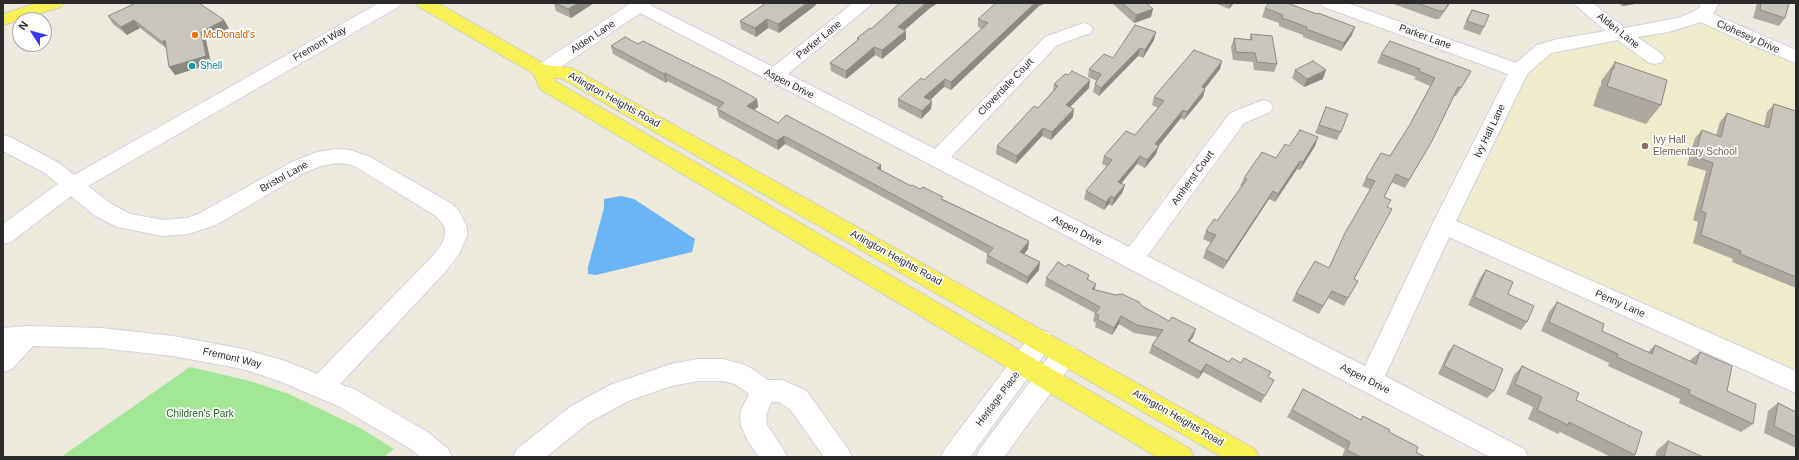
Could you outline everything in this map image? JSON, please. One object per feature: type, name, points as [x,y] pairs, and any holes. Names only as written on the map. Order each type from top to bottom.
[{"type":"main road","points":[[3,6],[12,3]]},
{"type":"main road","points":[[3,20],[55,3]]},
{"type":"main road","name":"Arlington Heights Road","points":[[425,3],[542,71],[566,72],[1246,457]]},
{"type":"main road","name":"Arlington Heights Road","points":[[542,71],[547,86],[1181,457]]},
{"type":"street","name":"Fremont Way","points":[[3,236],[29,215],[74,185],[392,3]]},
{"type":"street","name":"Parker Lane","points":[[774,76],[864,3]]},
{"type":"street","name":"Parker Lane","points":[[1330,3],[1519,71]]},
{"type":"street","name":"Alden Lane","points":[[1582,3],[1654,58]]},
{"type":"street","name":"Alden Lane","points":[[542,71],[641,4]]},
{"type":"street","name":"Aspen Drive","points":[[641,4],[774,76],[1370,381],[1515,457]]},
{"type":"street","name":"Ivy Hall Lane","points":[[1370,381],[1443,225],[1519,71],[1544,49],[1558,44],[1668,26],[1706,9]]},
{"type":"street","name":"Clohesey Drive","points":[[1706,9],[1748,37],[1796,57]]},
{"type":"street","name":"Cloverdale Court","points":[[937,159],[1051,41],[1084,29]]},
{"type":"street","name":"Amherst Court","points":[[1132,260],[1237,118],[1263,107]]},
{"type":"street","name":"Bristol Lane","points":[[3,142],[52,168],[102,209],[126,221],[163,228],[188,226],[208,219],[305,164],[324,158],[343,156],[363,162],[444,210],[451,217],[456,227],[456,236],[451,248],[439,264],[321,387]]},
{"type":"street","name":"Penny Lane","points":[[1443,225],[1796,382]]},
{"type":"street","name":"Fremont Way","points":[[3,338],[27,336],[101,338],[173,346],[243,359],[285,372],[347,398],[420,441],[439,457]]},
{"type":"street","points":[[3,362],[27,336]]},
{"type":"street","name":"Heritage Place","points":[[954,457],[1041,340]]},
{"type":"street","points":[[990,457],[1065,354]]},
{"type":"street","points":[[526,457],[566,424],[602,402],[636,386],[670,375],[698,370],[728,370],[749,378],[764,391],[782,391],[799,401],[839,457]]},
{"type":"street","points":[[764,391],[755,408],[754,420],[757,433],[774,457]]},
{"type":"shaded area","name":"Ivy Hall Elementary School","points":[[1707,26],[1796,62],[1796,374],[1465,228],[1461,222],[1461,216],[1527,77],[1538,63],[1550,55],[1568,51]]},
{"type":"green space","name":"Children's Park","points":[[190,367],[250,381],[289,394],[360,428],[394,449],[384,457],[61,457]]},
{"type":"water","points":[[621,196],[634,199],[695,239],[692,252],[596,275],[588,274],[588,267],[604,208],[604,199]]},
{"type":"building","points":[[136,3],[199,3],[224,20],[201,32],[206,56],[169,67],[165,40],[162,42],[134,20],[121,27],[108,16]]},
{"type":"building","points":[[555,3],[579,3],[568,9]]},
{"type":"building","points":[[766,3],[807,3],[778,24],[767,19],[755,28],[740,21]]},
{"type":"building","points":[[900,3],[926,3],[898,27],[906,31],[882,50],[874,47],[846,71],[830,63],[859,39],[857,38],[870,28],[871,29]]},
{"type":"building","points":[[996,3],[1035,3],[951,82],[945,79],[924,97],[932,101],[922,111],[898,99],[921,78],[924,80],[988,23],[978,19]]},
{"type":"building","points":[[1122,3],[1146,3],[1153,9],[1136,15]]},
{"type":"building","points":[[1269,3],[1287,3],[1355,27],[1344,43],[1306,29],[1307,27],[1282,18],[1283,15],[1265,8]]},
{"type":"building","points":[[1417,3],[1449,3],[1444,11],[1439,11]]},
{"type":"building","points":[[1761,3],[1789,3],[1785,18],[1760,10]]},
{"type":"building","points":[[1472,10],[1489,15],[1484,27],[1467,21]]},
{"type":"building","points":[[1135,25],[1156,32],[1145,50],[1140,48],[1101,88],[1095,84],[1101,74],[1089,69],[1104,54],[1113,58]]},
{"type":"building","points":[[1251,34],[1272,36],[1277,64],[1257,62],[1255,53],[1236,52],[1234,38],[1252,40]]},
{"type":"building","points":[[625,37],[638,44],[643,41],[757,99],[747,106],[778,123],[786,115],[881,165],[877,168],[911,186],[912,185],[920,189],[923,187],[943,197],[941,199],[1029,241],[1020,252],[1040,262],[1028,277],[987,255],[993,248],[784,136],[777,141],[717,109],[724,103],[611,46]]},
{"type":"building","points":[[1390,41],[1471,71],[1461,88],[1458,87],[1432,141],[1409,180],[1396,174],[1384,197],[1391,200],[1387,207],[1392,209],[1354,279],[1358,281],[1348,298],[1332,291],[1323,306],[1296,293],[1315,261],[1329,268],[1345,233],[1375,181],[1366,178],[1381,153],[1390,156],[1409,126],[1435,78],[1419,71],[1420,69],[1381,54]]},
{"type":"building","points":[[1194,50],[1222,61],[1202,87],[1205,89],[1187,112],[1183,110],[1155,144],[1159,146],[1147,160],[1140,156],[1118,182],[1125,185],[1114,198],[1111,196],[1106,202],[1086,191],[1112,160],[1104,156],[1126,131],[1135,135],[1164,101],[1154,97]]},
{"type":"building","points":[[1313,61],[1326,70],[1307,79],[1295,70]]},
{"type":"building","points":[[1615,62],[1667,80],[1661,105],[1607,86],[1613,68],[1614,69]]},
{"type":"building","points":[[1072,71],[1090,80],[1066,105],[1074,109],[1052,132],[1043,128],[1017,156],[997,146],[1034,106],[1038,108],[1058,86],[1054,84],[1065,74],[1068,75]]},
{"type":"building","points":[[1774,104],[1796,111],[1796,277],[1740,254],[1741,251],[1701,235],[1706,213],[1701,211],[1713,163],[1695,156],[1702,130],[1721,137],[1727,113],[1769,128]]},
{"type":"building","points":[[1326,107],[1348,114],[1341,132],[1319,125]]},
{"type":"building","points":[[1300,130],[1318,137],[1303,162],[1300,161],[1278,194],[1273,191],[1227,261],[1206,250],[1216,235],[1206,231],[1214,219],[1217,221],[1247,179],[1244,178],[1262,152],[1276,158],[1285,144],[1289,146]]},
{"type":"building","points":[[1058,262],[1066,267],[1068,264],[1089,275],[1087,279],[1096,284],[1092,289],[1116,295],[1122,294],[1139,302],[1142,306],[1169,321],[1172,317],[1196,329],[1188,341],[1229,362],[1232,358],[1241,363],[1244,358],[1271,372],[1268,377],[1274,380],[1265,396],[1206,364],[1201,372],[1152,345],[1163,330],[1137,325],[1121,316],[1114,328],[1097,319],[1099,315],[1095,314],[1100,307],[1046,278]]},
{"type":"building","points":[[1486,270],[1513,282],[1508,294],[1534,306],[1527,322],[1474,297]]},
{"type":"building","points":[[1557,302],[1604,324],[1602,331],[1652,354],[1655,345],[1696,364],[1700,352],[1732,366],[1727,391],[1756,404],[1753,424],[1689,394],[1690,390],[1617,357],[1618,354],[1549,322]]},
{"type":"building","points":[[1454,345],[1503,369],[1494,391],[1444,366]]},
{"type":"building","points":[[1522,366],[1579,393],[1576,400],[1642,432],[1635,455],[1569,422],[1568,425],[1537,410],[1542,397],[1515,384]]},
{"type":"building","points":[[1303,389],[1361,420],[1363,416],[1390,430],[1389,432],[1418,447],[1416,452],[1425,457],[1361,457],[1347,450],[1350,442],[1292,410]]},
{"type":"building","points":[[1778,403],[1796,412],[1796,437],[1774,426]]},
{"type":"building","points":[[1668,441],[1703,457],[1664,457]]},
{"type":"place","name":"McDonald's","points":[[195,35]]},
{"type":"place","name":"Shell","points":[[192,66]]},
{"type":"place","name":"Ivy Hall Elementary School","points":[[1645,146]]}]
